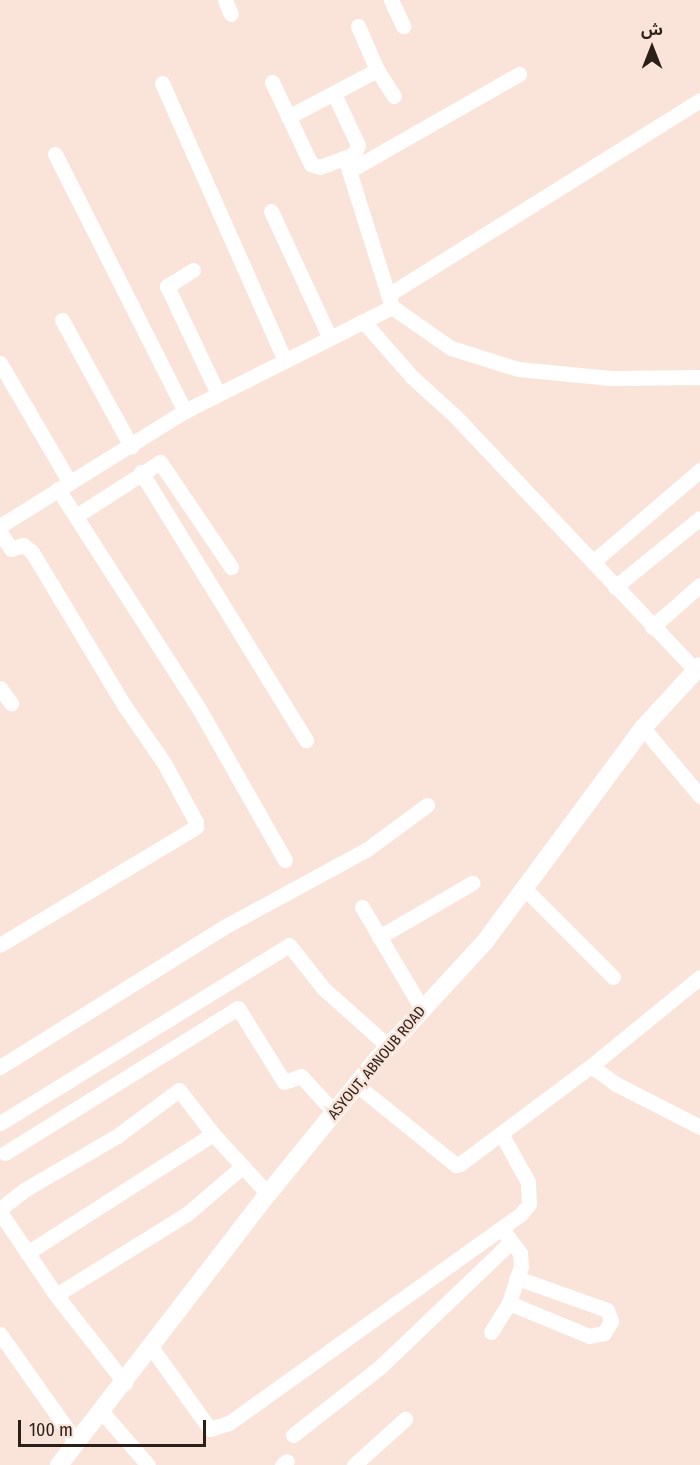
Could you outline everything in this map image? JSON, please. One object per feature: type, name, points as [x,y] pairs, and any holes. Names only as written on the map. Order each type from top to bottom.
[{"type":"street","points":[[392,0],[403,26]]},
{"type":"street","points":[[358,26],[376,70],[394,96]]},
{"type":"street","points":[[288,117],[376,70]]},
{"type":"street","points":[[272,82],[313,167],[346,164],[519,74]]},
{"type":"street","points":[[162,83],[285,361]]},
{"type":"street","points":[[334,94],[358,145],[346,164]]},
{"type":"street","points":[[0,945],[196,827],[195,817],[164,763],[118,695],[32,552],[23,545],[11,549],[1,524],[185,411],[363,321],[390,301],[700,100]]},
{"type":"street","points":[[55,154],[185,411]]},
{"type":"street","points":[[346,164],[390,301],[451,348],[518,369],[611,378],[700,377]]},
{"type":"street","points":[[271,211],[330,338]]},
{"type":"street","points":[[193,270],[168,282],[167,286],[218,394]]},
{"type":"street","points":[[62,320],[130,446]]},
{"type":"street","points":[[363,321],[412,377],[455,416],[594,561],[652,627],[698,668]]},
{"type":"street","points":[[0,363],[64,485],[76,516],[198,707],[285,860]]},
{"type":"street","points":[[76,516],[158,462],[163,464],[231,567]]},
{"type":"street","points":[[594,561],[700,470]]},
{"type":"street","points":[[141,472],[306,740]]},
{"type":"street","points":[[615,587],[700,518]]},
{"type":"street","points":[[652,627],[700,585]]},
{"type":"street","name":"ASYOUT, ABNOUB ROAD","points":[[59,1465],[125,1383],[268,1194],[389,1047],[484,943],[526,890],[642,728],[698,668]]},
{"type":"street","points":[[0,688],[11,703]]},
{"type":"street","points":[[642,728],[700,796]]},
{"type":"street","points":[[0,1067],[224,927],[366,850],[427,805]]},
{"type":"street","points":[[379,937],[472,883]]},
{"type":"street","points":[[526,890],[613,977]]},
{"type":"street","points":[[362,907],[422,1009]]},
{"type":"street","points":[[0,1123],[289,945],[324,989],[389,1047]]},
{"type":"street","points":[[358,1086],[456,1164],[502,1135],[700,977]]},
{"type":"street","points":[[5,1153],[238,1008],[284,1082],[301,1076],[335,1113]]},
{"type":"street","points":[[591,1066],[614,1083],[700,1127]]},
{"type":"street","points":[[125,1383],[56,1294],[0,1211],[24,1190],[117,1136],[179,1090],[213,1134],[268,1194]]},
{"type":"street","points":[[27,1253],[213,1134]]},
{"type":"street","points":[[151,1347],[200,1418],[210,1429],[218,1429],[410,1295],[477,1242],[502,1228],[526,1209],[529,1196],[519,1161],[502,1135]]},
{"type":"street","points":[[56,1294],[194,1208],[243,1166]]},
{"type":"street","points":[[491,1332],[509,1303],[522,1259],[502,1228]]},
{"type":"street","points":[[293,1434],[380,1367],[511,1242]]},
{"type":"street","points":[[509,1303],[593,1337],[604,1333],[611,1321],[607,1310],[517,1278]]},
{"type":"street","points":[[0,1335],[77,1443]]},
{"type":"street","points":[[102,1412],[148,1465]]},
{"type":"street","points":[[354,1465],[405,1419]]}]
